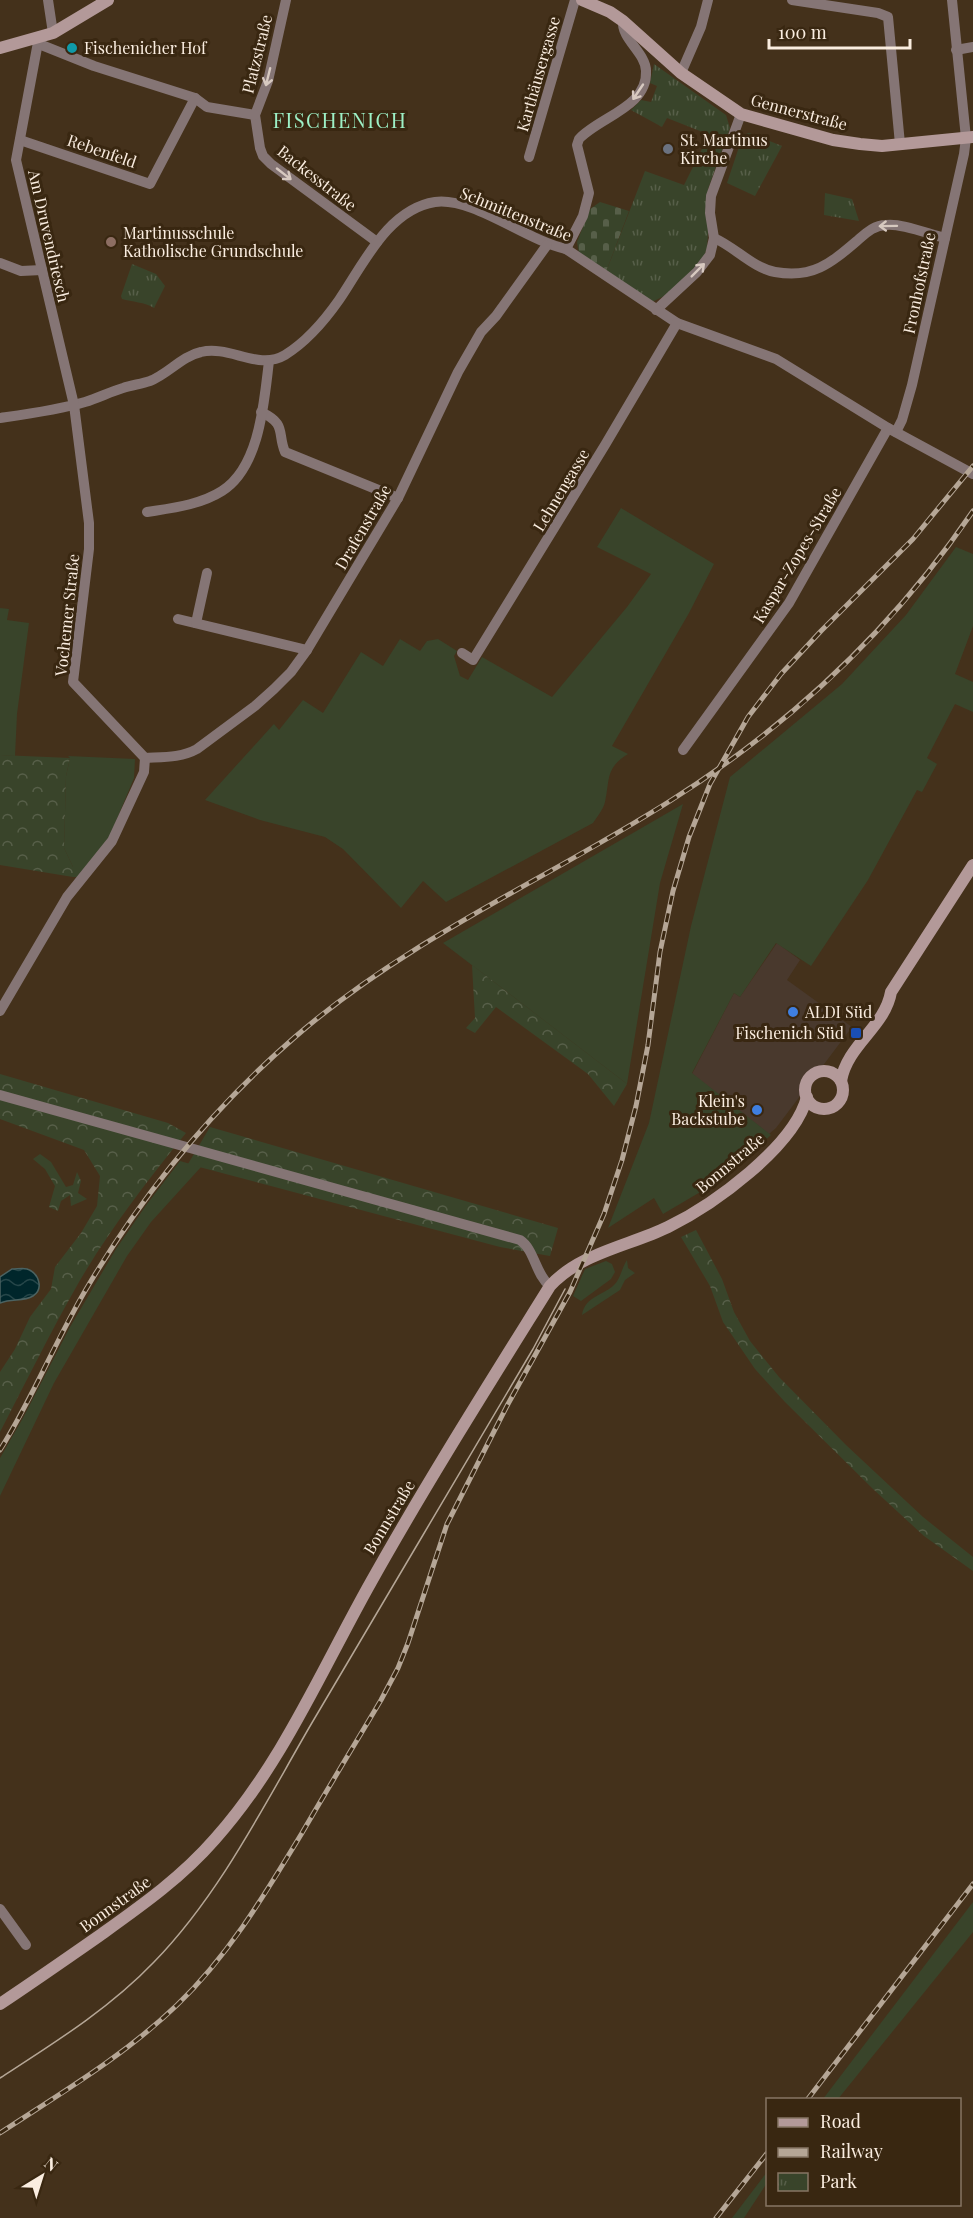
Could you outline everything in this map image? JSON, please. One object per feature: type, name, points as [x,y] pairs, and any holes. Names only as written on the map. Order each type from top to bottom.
[{"type":"main road","points":[[0,48],[39,41],[108,0]]},
{"type":"main road","name":"Gennerstraße","points":[[582,0],[610,12],[623,21],[681,73],[741,114],[833,140],[860,144],[900,144],[969,138]]},
{"type":"main road","points":[[841,1081],[834,1074],[818,1072],[809,1079],[807,1097],[816,1107],[822,1109],[828,1109],[838,1103],[843,1092],[842,1072],[857,1047],[885,1012],[891,992],[973,865]]},
{"type":"main road","points":[[824,1071],[857,1047]]},
{"type":"main road","name":"Bonnstraße","points":[[0,2004],[155,1897],[216,1839],[236,1814],[289,1733],[406,1521],[550,1286],[567,1269],[668,1227],[724,1193],[757,1165],[797,1121],[807,1097]]},
{"type":"main road","name":"Bonnstraße","points":[[797,1121],[822,1109]]},
{"type":"street","points":[[48,0],[53,33]]},
{"type":"street","name":"Platzstraße","points":[[39,41],[94,66],[195,98],[207,107],[256,121],[268,81],[286,0]]},
{"type":"street","name":"Karthäusergasse","points":[[529,157],[575,0]]},
{"type":"street","points":[[681,73],[701,27],[708,0]]},
{"type":"street","points":[[792,0],[821,2],[888,17],[900,144]]},
{"type":"street","name":"Fronhofstraße","points":[[892,430],[902,420],[912,385],[969,138],[952,0]]},
{"type":"street","points":[[566,249],[583,216],[589,193],[577,145],[579,139],[628,105],[640,93],[646,78],[646,68],[639,52],[626,33],[623,21]]},
{"type":"street","name":"Am Druvendriesch","points":[[39,41],[16,160],[74,405]]},
{"type":"street","points":[[957,50],[973,46]]},
{"type":"street","name":"Rebenfeld","points":[[20,140],[150,184],[195,98]]},
{"type":"street","points":[[656,310],[705,263],[714,238],[710,213],[711,196],[741,114]]},
{"type":"street","name":"Backesstraße","points":[[256,121],[263,156],[377,242]]},
{"type":"street","name":"Schmittenstraße","points":[[269,361],[291,350],[326,317],[377,242],[404,215],[416,208],[445,201],[480,212],[547,245],[566,249],[677,323],[776,360],[892,430],[973,474]]},
{"type":"street","points":[[714,238],[766,269],[792,273],[818,270],[826,266],[865,234],[880,226],[893,225],[945,238]]},
{"type":"street","name":"Drafenstraße","points":[[145,758],[176,756],[197,749],[268,695],[291,672],[307,650],[398,498],[458,372],[481,332],[496,316],[547,245]]},
{"type":"street","points":[[0,263],[21,271],[42,270]]},
{"type":"street","name":"Lehnengasse","points":[[462,652],[473,660],[677,323]]},
{"type":"street","points":[[0,418],[74,405],[148,381],[161,376],[199,352],[213,350],[269,361],[251,455],[242,471],[224,490],[198,501],[147,512]]},
{"type":"street","name":"Vochemer Straße","points":[[74,405],[89,523],[89,549],[73,682],[145,758]]},
{"type":"street","points":[[261,412],[270,416],[277,423],[282,432],[285,452],[398,498]]},
{"type":"street","name":"Kaspar-Zopes-Straße","points":[[683,750],[789,603],[892,430]]},
{"type":"street","points":[[196,623],[207,573]]},
{"type":"street","points":[[178,619],[307,650]]},
{"type":"street","points":[[0,1011],[67,897],[112,841],[144,772],[145,758]]},
{"type":"street","points":[[0,1095],[520,1240],[525,1244],[538,1271],[550,1286]]},
{"type":"street","points":[[0,1909],[26,1945]]},
{"type":"shaded area","points":[[777,943],[800,960],[787,980],[852,1027],[776,1128],[769,1134],[692,1074],[734,993],[740,997]]},
{"type":"green space","points":[[654,64],[726,115],[730,128],[708,189],[707,248],[703,260],[670,293],[652,302],[606,272],[645,171],[684,185],[707,139],[705,133],[667,118],[662,127],[631,110],[641,100],[651,102],[657,86],[650,83]]},
{"type":"green space","points":[[749,133],[782,146],[755,196],[727,183],[743,135]]},
{"type":"green space","points":[[825,193],[852,199],[859,221],[824,215]]},
{"type":"green space","points":[[600,202],[629,211],[606,272],[579,254],[577,242],[590,209]]},
{"type":"green space","points":[[132,264],[156,274],[165,286],[154,308],[143,303],[122,299]]},
{"type":"green space","points":[[621,508],[714,564],[689,613],[612,746],[628,754],[615,764],[608,781],[604,805],[593,823],[446,902],[423,881],[401,908],[343,849],[325,837],[260,820],[205,800],[272,726],[274,724],[279,730],[303,700],[323,713],[361,652],[383,666],[400,639],[420,651],[427,641],[438,639],[457,651],[454,656],[460,676],[468,680],[482,657],[552,697],[627,607],[651,574],[597,547]]},
{"type":"green space","points":[[956,547],[973,554],[973,626],[955,674],[973,682],[973,712],[955,704],[927,758],[937,764],[922,792],[917,790],[868,880],[811,966],[776,943],[740,997],[734,993],[692,1073],[771,1135],[719,1181],[663,1214],[654,1198],[608,1228],[649,1123],[691,926],[730,777],[842,684],[906,615]]},
{"type":"green space","points":[[0,608],[9,609],[7,620],[29,623],[17,714],[15,756],[0,755]]},
{"type":"green space","points":[[0,755],[70,758],[66,776],[64,848],[73,867],[73,877],[0,865]]},
{"type":"green space","points":[[68,756],[135,759],[134,778],[109,838],[77,877],[73,877],[73,867],[64,848],[66,776],[70,758]]},
{"type":"green space","points":[[683,804],[660,883],[627,1084],[443,943]]},
{"type":"green space","points":[[472,965],[627,1084],[614,1106],[588,1074],[496,1007],[475,1033],[466,1028],[475,1018]]},
{"type":"green space","points":[[0,1074],[168,1123],[186,1133],[157,1169],[91,1262],[58,1319],[0,1432],[0,1372],[15,1349],[30,1317],[51,1289],[55,1267],[81,1233],[97,1206],[100,1176],[84,1150],[0,1119]]},
{"type":"green space","points":[[210,1127],[558,1228],[550,1256],[500,1247],[188,1164]]},
{"type":"green space","points":[[40,1154],[51,1162],[66,1187],[73,1185],[77,1172],[81,1181],[78,1193],[87,1199],[71,1206],[70,1195],[61,1201],[58,1211],[49,1207],[55,1186],[45,1169],[33,1159]]},
{"type":"green space","points":[[180,1161],[201,1167],[151,1222],[127,1256],[54,1383],[0,1496],[0,1458],[70,1327],[116,1249]]},
{"type":"green space","points":[[696,1230],[722,1279],[734,1312],[750,1341],[779,1377],[846,1445],[923,1517],[973,1557],[973,1571],[924,1536],[873,1489],[755,1369],[723,1322],[710,1286],[681,1237]]},
{"type":"green space","points":[[627,1260],[628,1268],[635,1273],[625,1280],[620,1290],[582,1315],[586,1304],[616,1283]]},
{"type":"green space","points":[[606,1261],[612,1264],[615,1272],[611,1279],[581,1301],[573,1296],[585,1269]]},
{"type":"green space","points":[[973,1902],[973,1932],[839,2098],[824,2098]]},
{"type":"green space","points":[[766,2173],[766,2185],[744,2218],[732,2218]]},
{"type":"water","points":[[12,1269],[25,1269],[35,1274],[39,1281],[38,1289],[29,1298],[0,1303],[0,1277]]},
{"type":"tram line","points":[[0,2078],[41,2052],[119,1995],[154,1962],[200,1907],[241,1846],[533,1349],[565,1289]]},
{"type":"railway","points":[[0,2133],[136,2041],[196,1986],[230,1945],[260,1901],[381,1700],[408,1643],[447,1524],[508,1404],[570,1292],[604,1214],[622,1160],[636,1106],[648,1045],[660,952],[673,891],[689,837],[710,784],[748,717],[781,674],[913,539],[973,466]]},
{"type":"railway","points":[[0,1450],[76,1306],[132,1217],[208,1122],[265,1064],[338,1002],[384,970],[430,940],[623,830],[715,771],[757,740],[798,707],[874,635],[909,596],[973,511]]},
{"type":"railway","points":[[809,2098],[973,1884]]},
{"type":"railway","points":[[716,2218],[766,2155]]},
{"type":"place","name":"Fischenicher Hof","points":[[72,48]]},
{"type":"place","name":"St. Martinus Kirche","points":[[668,149]]},
{"type":"place","name":"Martinusschule Katholische Grundschule","points":[[111,242]]},
{"type":"place","name":"ALDI Süd","points":[[793,1012]]},
{"type":"place","name":"Fischenich Süd","points":[[856,1033]]},
{"type":"place","name":"Klein's Backstube","points":[[757,1110]]},
{"type":"district","name":"FISCHENICH","points":[[340,121]]}]
